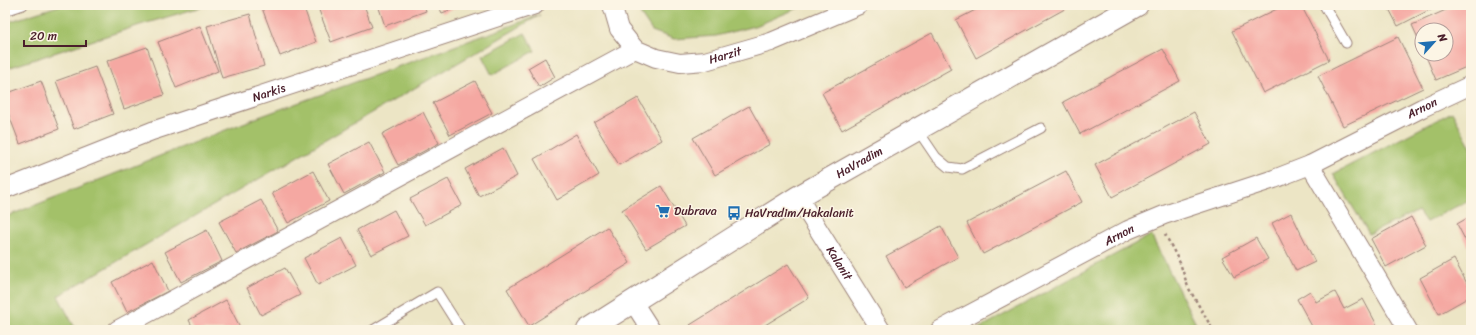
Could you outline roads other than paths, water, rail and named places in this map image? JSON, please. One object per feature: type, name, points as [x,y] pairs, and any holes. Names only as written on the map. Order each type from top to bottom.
[{"type":"street","name":"Narkis","points":[[5,189],[152,131],[535,5]]},
{"type":"street","name":"Harzit","points":[[612,5],[619,29],[635,48],[656,58],[680,63],[705,61],[771,42],[860,5]]},
{"type":"street","name":"HaVradim","points":[[588,330],[798,197],[1137,5]]},
{"type":"street","points":[[117,330],[635,48]]},
{"type":"street","name":"Arnon","points":[[940,330],[1128,230],[1204,201],[1274,179],[1310,165],[1422,108],[1471,85]]},
{"type":"street","points":[[1310,165],[1408,330]]},
{"type":"street","name":"Kalanit","points":[[798,197],[881,330]]},
{"type":"street","points":[[633,302],[651,330]]},
{"type":"lane","points":[[5,11],[23,5]]},
{"type":"lane","points":[[1324,5],[1346,43]]},
{"type":"lane","points":[[917,129],[936,158],[948,167],[962,169],[1041,128]]},
{"type":"lane","points":[[373,330],[438,292],[461,330]]},
{"type":"place","name":"Dubrava","points":[[663,211]]},
{"type":"place","name":"HaVradim/Hakalanit","points":[[734,213]]}]
